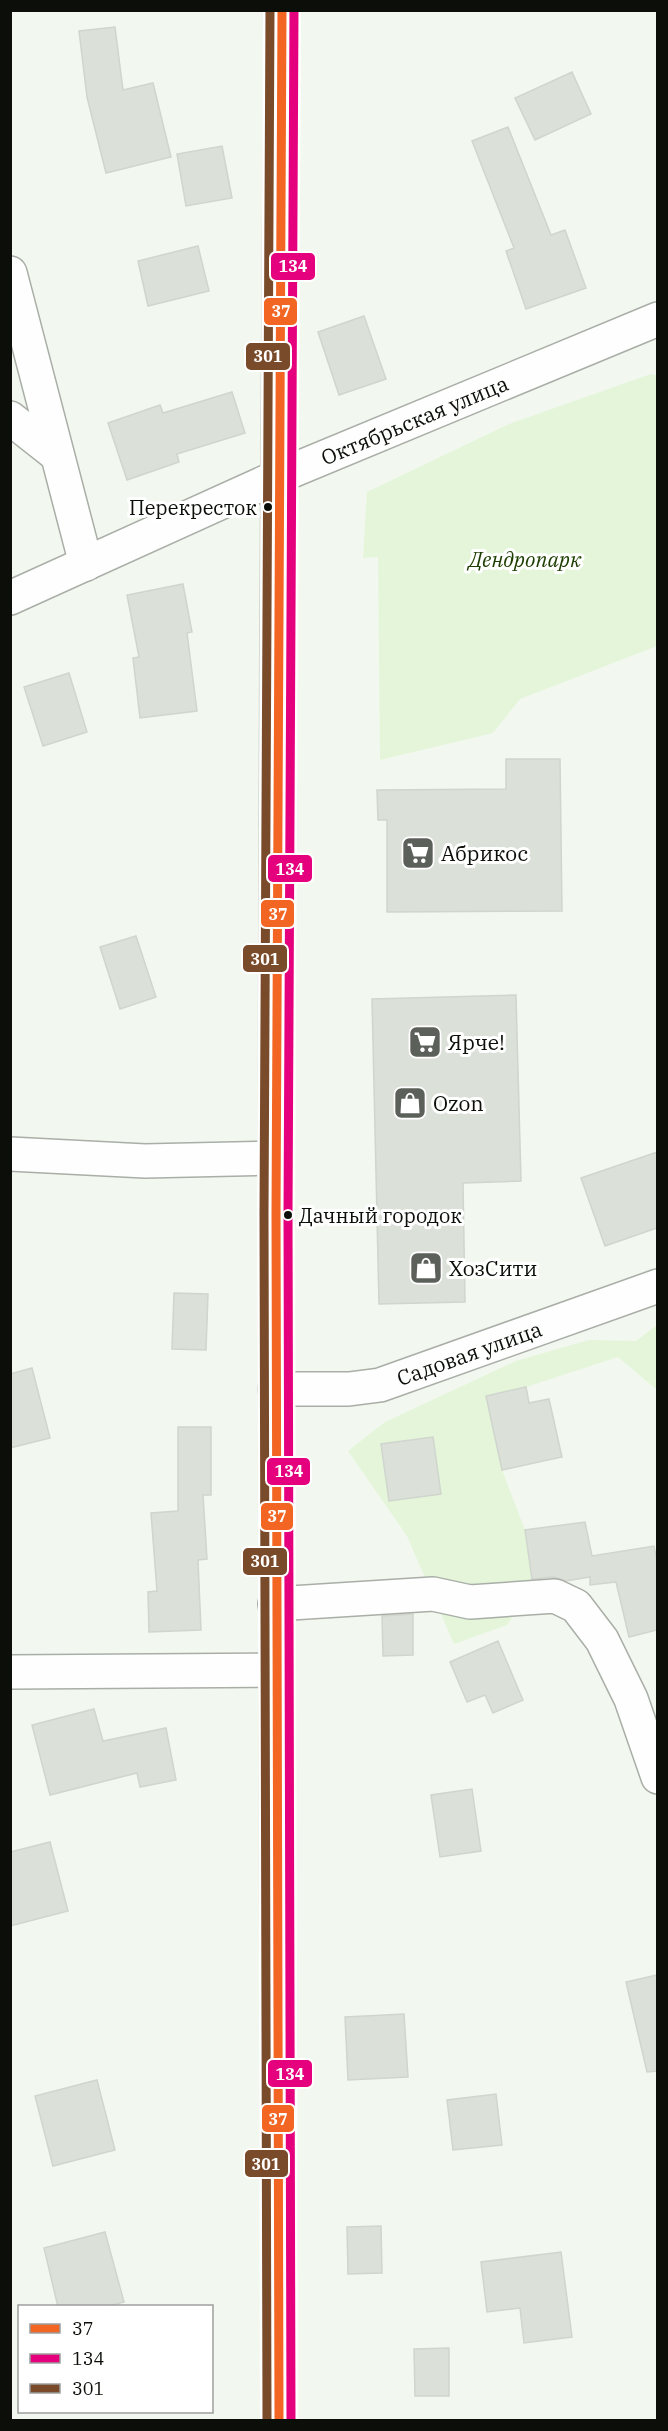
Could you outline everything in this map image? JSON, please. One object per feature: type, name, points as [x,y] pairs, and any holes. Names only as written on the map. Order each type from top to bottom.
[{"type":"main road","points":[[279,2421],[275,1158],[277,477],[282,10]]},
{"type":"street","points":[[10,273],[87,564]]},
{"type":"street","name":"Октябрьская улица","points":[[10,598],[277,477],[657,319]]},
{"type":"street","points":[[10,418],[57,455]]},
{"type":"street","points":[[10,1154],[145,1161],[275,1158]]},
{"type":"street","name":"Садовая улица","points":[[275,1389],[350,1389],[380,1385],[650,1291]]},
{"type":"street","points":[[275,1604],[433,1594],[470,1602],[555,1596],[576,1606],[602,1640],[631,1699],[657,1777]]},
{"type":"street","points":[[10,1672],[275,1670]]},
{"type":"green space","name":"Дендропарк","points":[[651,374],[658,376],[657,646],[520,699],[493,733],[380,760],[378,557],[363,558],[367,492],[509,424]]},
{"type":"green space","points":[[657,1325],[657,1390],[618,1357],[526,1387],[502,1470],[525,1530],[533,1586],[507,1625],[454,1644],[407,1536],[348,1451],[385,1422],[516,1361],[589,1340],[636,1341]]},
{"type":"building","points":[[115,27],[123,90],[153,83],[171,157],[106,173],[87,97],[79,31]]},
{"type":"building","points":[[572,72],[591,114],[535,140],[515,98]]},
{"type":"building","points":[[508,127],[551,235],[565,230],[586,288],[526,309],[506,251],[514,248],[472,141]]},
{"type":"building","points":[[222,146],[232,198],[186,206],[177,154]]},
{"type":"building","points":[[198,246],[209,291],[148,306],[138,261]]},
{"type":"building","points":[[364,316],[386,379],[339,395],[318,332]]},
{"type":"building","points":[[232,392],[245,433],[177,454],[179,462],[127,480],[108,423],[160,405],[163,413]]},
{"type":"building","points":[[183,584],[192,632],[187,633],[197,711],[140,718],[133,658],[139,657],[127,595]]},
{"type":"building","points":[[69,673],[87,732],[43,746],[24,687]]},
{"type":"building","points":[[506,759],[560,759],[562,911],[387,912],[387,820],[378,820],[377,790],[506,789]]},
{"type":"building","points":[[136,936],[156,997],[120,1009],[100,947]]},
{"type":"building","points":[[516,995],[521,1181],[463,1183],[465,1302],[379,1304],[372,999]]},
{"type":"building","points":[[657,1152],[657,1228],[605,1246],[581,1178]]},
{"type":"building","points":[[174,1293],[208,1294],[206,1350],[172,1349]]},
{"type":"building","points":[[32,1368],[50,1438],[10,1448],[10,1374]]},
{"type":"building","points":[[526,1387],[529,1403],[549,1399],[562,1457],[502,1470],[486,1396]]},
{"type":"building","points":[[178,1427],[211,1427],[211,1495],[203,1495],[207,1559],[198,1560],[201,1630],[149,1632],[148,1592],[157,1591],[151,1513],[178,1511]]},
{"type":"building","points":[[433,1437],[441,1494],[389,1501],[381,1444]]},
{"type":"building","points":[[585,1522],[592,1556],[654,1546],[657,1561],[657,1630],[629,1637],[616,1582],[590,1585],[590,1577],[566,1581],[554,1577],[532,1579],[525,1530]]},
{"type":"building","points":[[413,1614],[413,1655],[383,1656],[382,1616]]},
{"type":"building","points":[[498,1641],[523,1700],[493,1713],[485,1695],[467,1702],[450,1662]]},
{"type":"building","points":[[94,1709],[103,1741],[166,1728],[176,1780],[140,1787],[137,1773],[50,1795],[32,1725]]},
{"type":"building","points":[[472,1789],[481,1851],[440,1857],[431,1795]]},
{"type":"building","points":[[50,1842],[68,1911],[10,1926],[10,1852]]},
{"type":"building","points":[[657,1975],[657,2071],[647,2072],[626,1982]]},
{"type":"building","points":[[404,2014],[408,2077],[348,2080],[345,2017]]},
{"type":"building","points":[[97,2080],[115,2150],[53,2166],[35,2096]]},
{"type":"building","points":[[496,2094],[502,2145],[453,2150],[447,2100]]},
{"type":"building","points":[[381,2226],[382,2273],[348,2274],[347,2227]]},
{"type":"building","points":[[105,2232],[124,2302],[113,2305],[58,2305],[44,2248]]},
{"type":"building","points":[[561,2252],[572,2337],[524,2343],[520,2308],[487,2312],[481,2262]]},
{"type":"building","points":[[449,2348],[449,2396],[415,2396],[414,2349]]},
{"type":"transit line","name":"301","points":[[267,2420],[264,1215],[270,10]]},
{"type":"transit line","name":"37","points":[[279,2420],[276,1215],[282,10]]},
{"type":"transit line","name":"134","points":[[291,2420],[288,1215],[294,10]]},
{"type":"place","name":"Перекресток","points":[[268,507]]},
{"type":"place","name":"Абрикос","points":[[418,853]]},
{"type":"place","name":"Ярче!","points":[[425,1042]]},
{"type":"place","name":"Ozon","points":[[410,1103]]},
{"type":"place","name":"Дачный городок","points":[[288,1215]]},
{"type":"place","name":"ХозСити","points":[[426,1268]]}]
